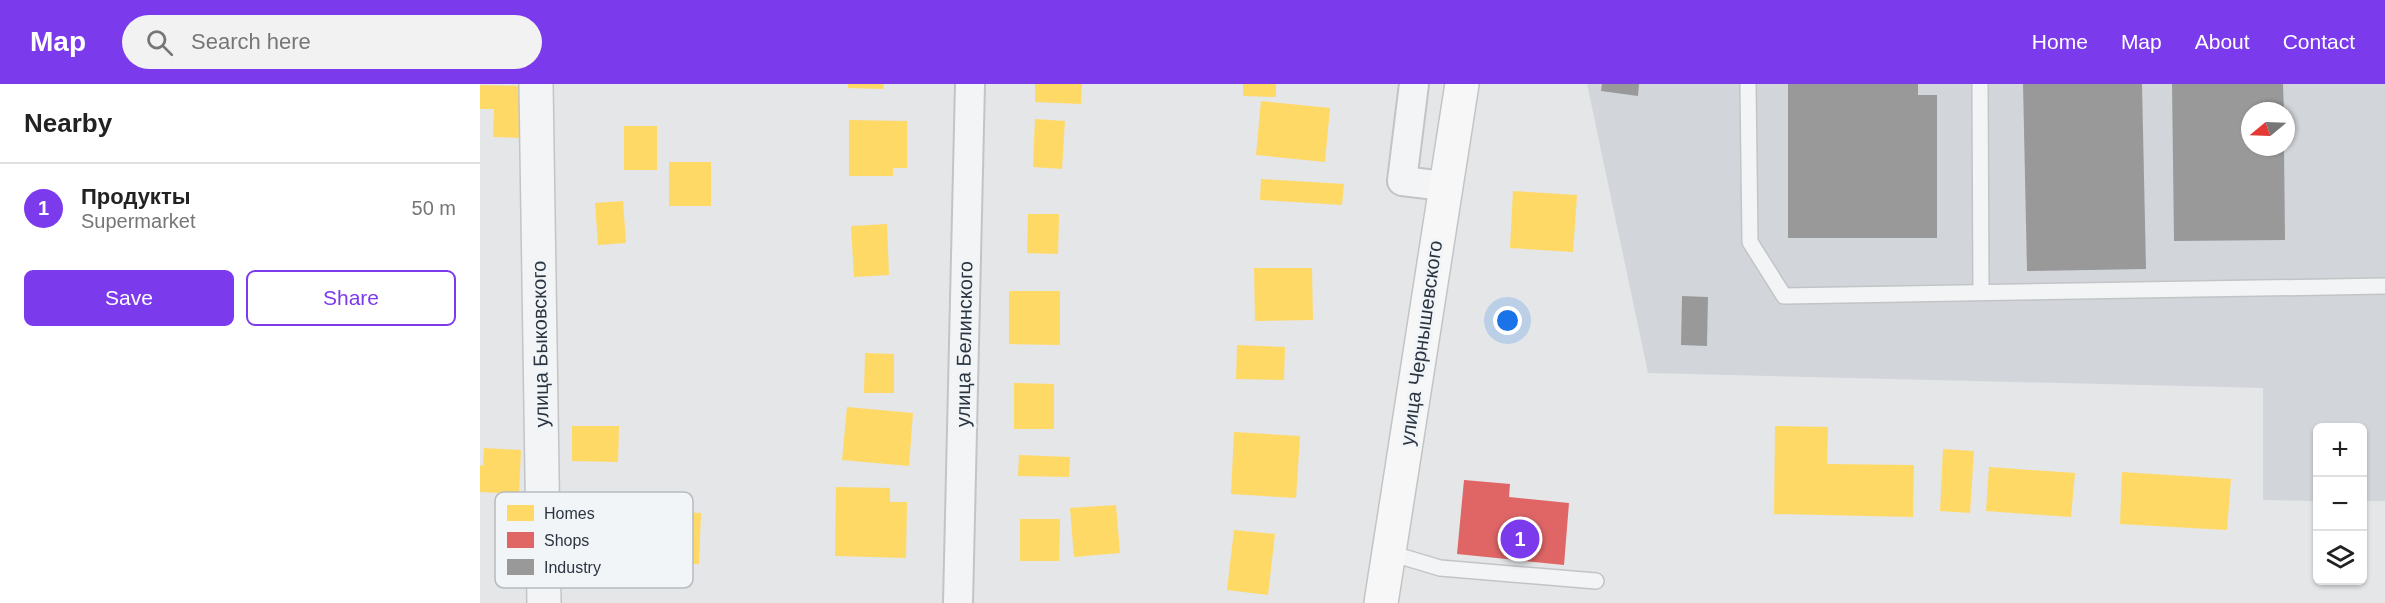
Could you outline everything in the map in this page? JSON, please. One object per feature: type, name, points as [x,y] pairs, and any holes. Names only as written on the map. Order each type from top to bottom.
[{"type":"main road","name":"улица Чернышевского","points":[[1381,603],[1444,186],[1462,84]]},
{"type":"street","name":"улица Быковского","points":[[536,84],[542,492]]},
{"type":"street","name":"улица Белинского","points":[[958,603],[970,84]]},
{"type":"street","points":[[1414,84],[1402,181],[1444,186]]},
{"type":"street","name":"улица Быковского","points":[[544,588],[544,603]]},
{"type":"lane","points":[[1748,84],[1750,242],[1784,296],[2385,286]]},
{"type":"lane","points":[[1980,84],[1981,292]]},
{"type":"lane","points":[[1390,553],[1440,568],[1596,581]]},
{"type":"shaded area","points":[[1587,84],[2385,84],[2385,501],[2367,501],[2367,423],[2313,423],[2313,501],[2263,500],[2263,388],[1648,373]]},
{"type":"building: Homes","points":[[848,84],[884,84],[883,89],[848,88]]},
{"type":"building: Homes","points":[[1035,84],[1082,84],[1081,104],[1035,102]]},
{"type":"building: Homes","points":[[1243,84],[1276,84],[1276,97],[1243,96]]},
{"type":"building: Homes","points":[[480,85],[525,86],[524,138],[493,137],[494,109],[480,109]]},
{"type":"building: Homes","points":[[1261,101],[1330,108],[1325,162],[1256,155]]},
{"type":"building: Homes","points":[[1035,119],[1065,121],[1062,169],[1033,167]]},
{"type":"building: Homes","points":[[849,120],[907,121],[907,168],[893,168],[893,176],[849,176]]},
{"type":"building: Homes","points":[[624,126],[657,126],[657,170],[624,170]]},
{"type":"building: Homes","points":[[669,162],[711,162],[711,206],[669,206]]},
{"type":"building: Homes","points":[[1261,179],[1344,184],[1342,205],[1260,200]]},
{"type":"building: Homes","points":[[1513,191],[1577,195],[1573,252],[1510,248]]},
{"type":"building: Homes","points":[[623,201],[626,243],[598,245],[595,203]]},
{"type":"building: Homes","points":[[1028,214],[1059,214],[1058,254],[1027,253]]},
{"type":"building: Homes","points":[[887,224],[889,275],[854,277],[851,226]]},
{"type":"building: Homes","points":[[1254,268],[1312,268],[1313,320],[1255,321]]},
{"type":"building: Homes","points":[[1009,291],[1060,291],[1060,345],[1009,344]]},
{"type":"building: Homes","points":[[1237,345],[1285,347],[1284,380],[1236,379]]},
{"type":"building: Homes","points":[[865,353],[894,354],[894,393],[864,393]]},
{"type":"building: Homes","points":[[1014,383],[1054,384],[1054,429],[1014,429]]},
{"type":"building: Homes","points":[[847,407],[913,413],[909,466],[842,460]]},
{"type":"building: Homes","points":[[572,426],[619,426],[618,462],[572,461]]},
{"type":"building: Homes","points":[[1775,426],[1828,427],[1827,464],[1914,465],[1913,517],[1774,514]]},
{"type":"building: Homes","points":[[1234,432],[1300,436],[1296,498],[1231,494]]},
{"type":"building: Homes","points":[[484,448],[521,450],[519,492],[480,492],[480,465],[483,466]]},
{"type":"building: Homes","points":[[1943,449],[1974,451],[1970,513],[1940,511]]},
{"type":"building: Homes","points":[[1019,455],[1070,457],[1069,477],[1018,476]]},
{"type":"building: Homes","points":[[1989,467],[2075,473],[2071,517],[1986,511]]},
{"type":"building: Homes","points":[[2122,472],[2231,479],[2227,530],[2120,524]]},
{"type":"building: Homes","points":[[836,487],[890,488],[890,502],[907,502],[906,558],[835,556]]},
{"type":"building: Homes","points":[[1116,505],[1120,553],[1074,557],[1070,508]]},
{"type":"building: Homes","points":[[693,513],[701,513],[699,564],[693,564]]},
{"type":"building: Homes","points":[[1020,519],[1060,519],[1059,561],[1020,561]]},
{"type":"building: Homes","points":[[1234,530],[1275,534],[1268,595],[1227,590]]},
{"type":"building: Shops","points":[[1464,480],[1510,484],[1509,497],[1569,503],[1564,565],[1457,554]]},
{"type":"building: Industry","points":[[1602,84],[1639,84],[1638,96],[1601,91]]},
{"type":"building: Industry","points":[[1788,84],[1918,84],[1918,95],[1937,95],[1937,238],[1788,238]]},
{"type":"building: Industry","points":[[2023,84],[2142,84],[2146,269],[2027,271]]},
{"type":"building: Industry","points":[[2172,84],[2283,84],[2284,102],[2241,102],[2241,156],[2284,156],[2285,240],[2174,241]]},
{"type":"building: Industry","points":[[1682,296],[1708,297],[1707,346],[1681,345]]},
{"type":"place","name":"Продукты","points":[[1520,539]]}]
